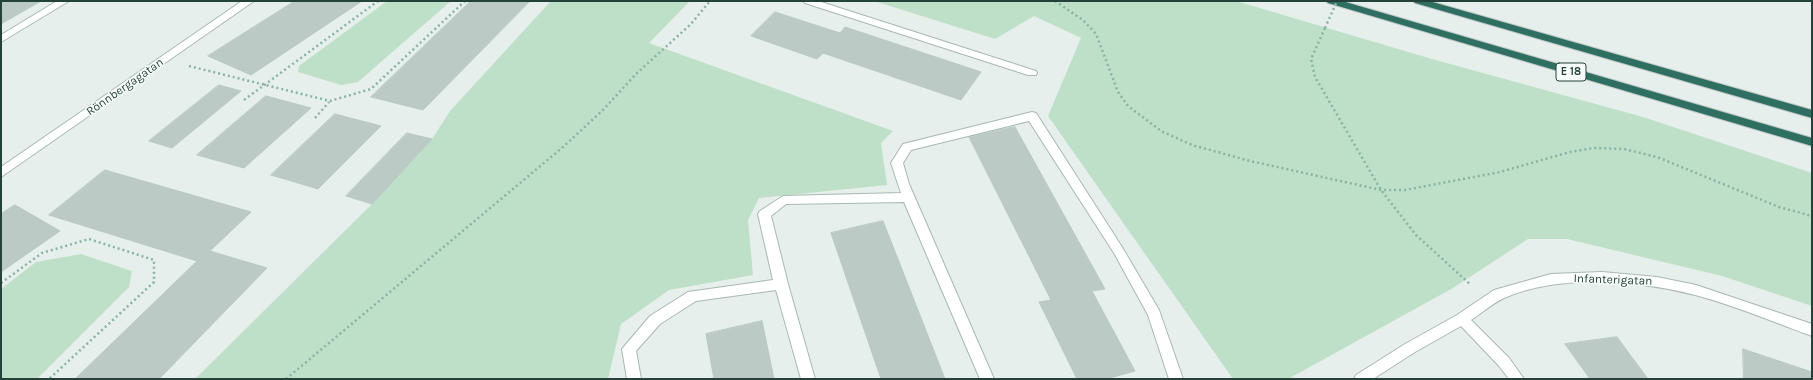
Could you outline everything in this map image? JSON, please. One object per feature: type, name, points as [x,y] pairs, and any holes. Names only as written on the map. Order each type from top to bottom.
[{"type":"highway","name":"E 18","points":[[1331,1],[1812,142]]},
{"type":"highway","name":"E 18","points":[[1418,1],[1812,114]]},
{"type":"street","points":[[1,39],[64,1]]},
{"type":"street","name":"Rönnbergagatan","points":[[1,173],[249,1]]},
{"type":"street","points":[[808,1],[1032,72]]},
{"type":"street","points":[[987,379],[909,197],[896,163],[907,146],[1032,116],[1118,250],[1154,314],[1176,379]]},
{"type":"street","points":[[808,379],[781,284],[764,214],[783,200],[909,197]]},
{"type":"street","name":"Infanterigatan","points":[[1361,379],[1410,348],[1462,319],[1498,294],[1551,279],[1602,277],[1657,282],[1696,290],[1812,330]]},
{"type":"street","points":[[634,379],[630,349],[655,320],[693,296],[781,284]]},
{"type":"street","points":[[1462,319],[1504,362],[1517,379]]},
{"type":"path","points":[[244,100],[378,1]]},
{"type":"path","points":[[315,118],[330,102],[371,89],[465,1]]},
{"type":"path","points":[[286,379],[563,147],[603,110],[636,74],[691,24],[710,1]]},
{"type":"path","points":[[1055,1],[1091,27],[1096,34],[1122,99],[1143,119],[1161,131],[1192,144],[1250,161],[1381,190],[1405,190],[1500,172],[1570,152],[1594,148],[1624,149],[1657,158],[1779,207],[1812,216]]},
{"type":"path","points":[[1337,1],[1311,59],[1315,77],[1381,190],[1416,235],[1488,301]]},
{"type":"path","points":[[163,60],[330,102]]},
{"type":"path","points":[[1,283],[42,253],[89,239],[154,260],[154,282],[49,379]]},
{"type":"green space","points":[[387,1],[451,1],[358,82],[341,85],[298,72],[299,66]]},
{"type":"green space","points":[[551,1],[690,1],[649,43],[893,131],[881,143],[887,185],[759,198],[748,220],[753,275],[669,290],[621,324],[608,379],[195,379],[372,204],[432,139],[450,111]]},
{"type":"green space","points":[[874,1],[1236,1],[1432,59],[1643,117],[1812,173],[1812,306],[1722,276],[1567,239],[1528,239],[1453,288],[1288,379],[1233,379],[1048,116],[1081,38],[1034,16],[995,39]]},
{"type":"green space","points":[[81,254],[132,271],[129,287],[37,379],[1,379],[1,289],[36,262]]},
{"type":"building","points":[[1,1],[41,1],[1,24]]},
{"type":"building","points":[[295,1],[362,1],[251,75],[208,56]]},
{"type":"building","points":[[471,1],[530,1],[423,110],[371,97]]},
{"type":"building","points":[[775,12],[840,33],[845,27],[981,72],[961,100],[823,53],[817,59],[751,36]]},
{"type":"building","points":[[219,85],[241,91],[172,148],[149,141]]},
{"type":"building","points":[[266,96],[311,108],[244,168],[197,155]]},
{"type":"building","points":[[335,114],[381,126],[318,189],[271,175]]},
{"type":"building","points":[[1015,127],[1105,289],[1092,291],[1135,371],[1106,379],[1077,379],[1039,302],[1051,300],[969,137]]},
{"type":"building","points":[[407,133],[432,139],[372,204],[346,196]]},
{"type":"building","points":[[105,170],[251,212],[210,251],[267,268],[159,379],[75,379],[197,261],[49,215]]},
{"type":"building","points":[[15,205],[60,231],[1,272],[1,214]]},
{"type":"building","points":[[883,221],[945,379],[881,379],[831,233]]},
{"type":"building","points":[[762,321],[774,379],[714,379],[706,334]]},
{"type":"building","points":[[1617,337],[1648,379],[1590,379],[1565,344]]},
{"type":"building","points":[[1743,349],[1812,372],[1812,379],[1744,379]]}]
